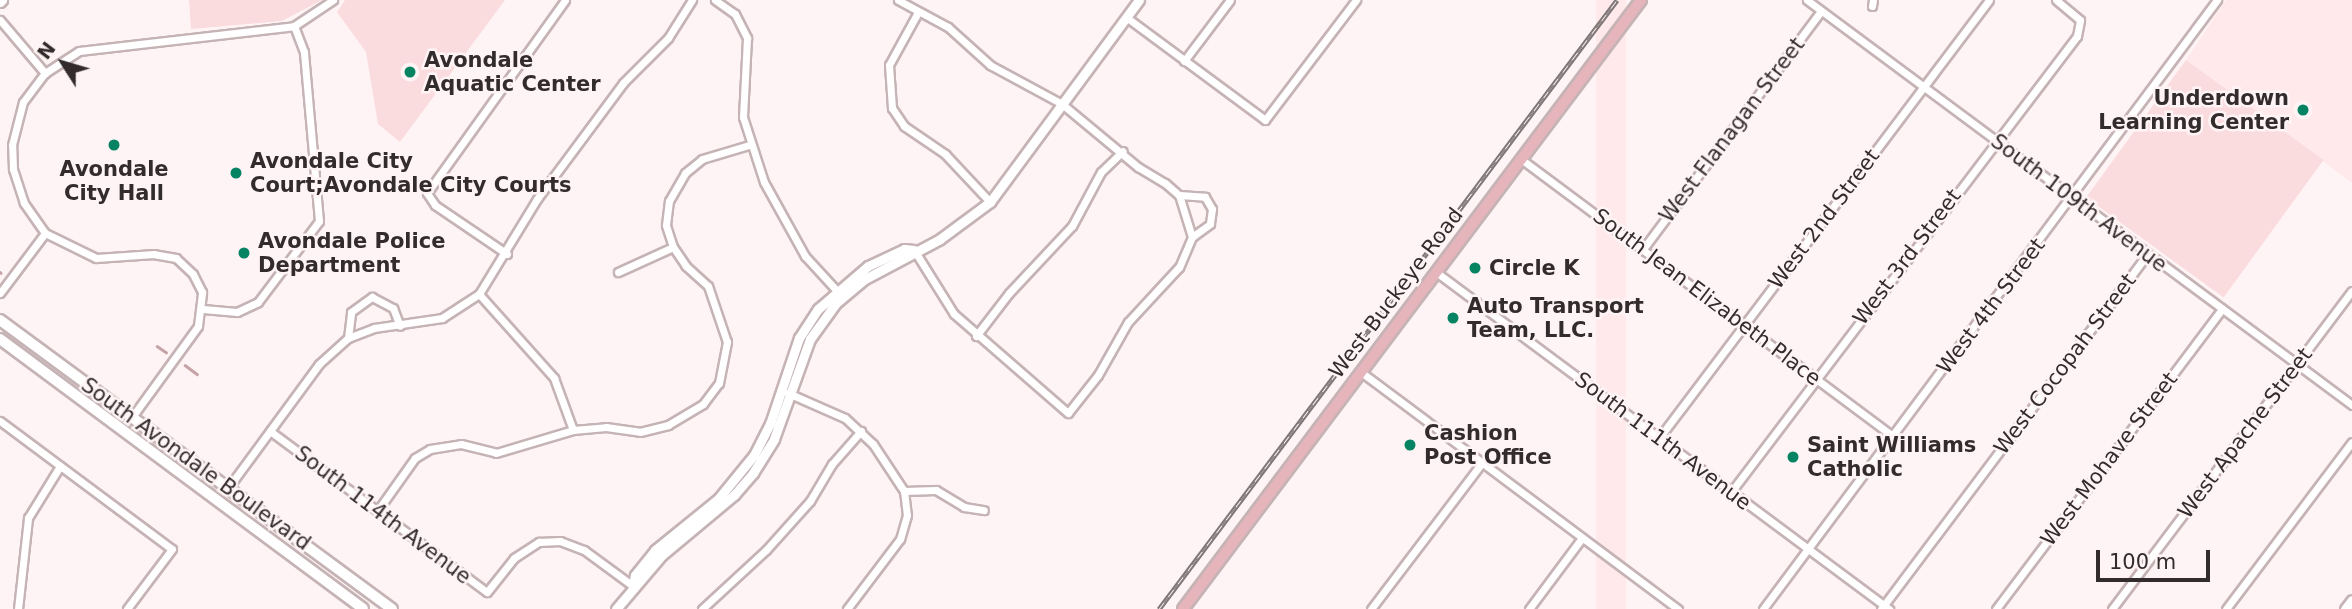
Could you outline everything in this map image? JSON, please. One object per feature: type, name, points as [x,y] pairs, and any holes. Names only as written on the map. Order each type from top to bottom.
[{"type":"main road","name":"West Buckeye Road","points":[[1183,609],[1641,0]]},
{"type":"main road","name":"South Avondale Boulevard","points":[[0,320],[391,609]]},
{"type":"main road","name":"South Avondale Boulevard","points":[[0,339],[363,609]]},
{"type":"main road","points":[[122,430],[132,417]]},
{"type":"street","points":[[132,417],[187,344],[203,309],[197,281],[176,258],[154,254],[96,258],[63,245],[45,233],[24,203],[12,156],[18,114],[45,73],[62,59],[90,48],[294,26],[333,0]]},
{"type":"street","points":[[507,254],[435,205],[427,193],[565,0]]},
{"type":"street","points":[[228,488],[319,364],[348,338],[374,328],[442,318],[478,295],[507,254],[537,199],[623,83],[668,38],[692,0]]},
{"type":"street","points":[[715,0],[735,14],[747,38],[743,117],[749,145],[790,234],[839,293]]},
{"type":"street","points":[[898,0],[917,14],[941,22],[990,65],[1062,104],[1179,195],[1189,216],[1192,237]]},
{"type":"street","points":[[616,609],[633,586],[744,484],[774,439],[785,392],[810,339],[839,293],[963,224],[990,202],[1139,0]]},
{"type":"street","points":[[1184,61],[1230,0]]},
{"type":"street","points":[[1126,18],[1265,120],[1356,0]]},
{"type":"street","name":"South 109th Avenue","points":[[1807,0],[2352,405]]},
{"type":"street","name":"West 2nd Street","points":[[1659,438],[1989,0]]},
{"type":"street","name":"West 3rd Street","points":[[1731,492],[2077,36],[2081,24],[2056,0]]},
{"type":"street","name":"West 4th Street","points":[[1763,609],[2073,198],[2217,0]]},
{"type":"street","name":"West Flanagan Street","points":[[1643,249],[1821,11]]},
{"type":"street","points":[[917,14],[889,65],[891,108],[904,126],[945,154],[990,202]]},
{"type":"street","points":[[0,20],[45,73]]},
{"type":"street","points":[[203,309],[237,312],[258,302],[318,221],[304,52],[294,26]]},
{"type":"street","points":[[378,510],[415,458],[430,449],[461,444],[496,453],[573,430],[606,427],[640,432],[668,425],[703,404],[719,383],[727,342],[721,315],[708,286],[685,266],[673,247],[666,225],[669,201],[685,173],[702,159],[749,145]]},
{"type":"street","points":[[976,336],[1009,293],[1072,226],[1101,172],[1123,152]]},
{"type":"street","name":"South Jean Elizabeth Place","points":[[1521,159],[1894,436]]},
{"type":"street","points":[[914,250],[939,296],[976,336],[1068,413],[1098,375],[1128,322],[1179,267],[1192,237],[1210,224],[1212,209],[1205,197],[1194,193],[1179,195]]},
{"type":"street","points":[[0,293],[45,233]]},
{"type":"street","points":[[618,272],[673,247]]},
{"type":"street","name":"West Cocopah Street","points":[[1885,608],[2148,254]]},
{"type":"street","name":"South 111th Avenue","points":[[1436,272],[1885,608]]},
{"type":"street","name":"West Apache Street","points":[[2112,609],[2352,291]]},
{"type":"street","points":[[478,295],[554,378],[573,430]]},
{"type":"street","points":[[348,338],[351,312],[372,297],[393,308],[400,326]]},
{"type":"street","name":"West Mohave Street","points":[[1996,609],[2222,309]]},
{"type":"street","points":[[1361,372],[1678,609]]},
{"type":"street","points":[[785,392],[835,412],[861,431],[904,491],[907,514],[894,549],[847,609]]},
{"type":"street","points":[[0,421],[172,549],[127,609]]},
{"type":"street","name":"South 114th Avenue","points":[[270,431],[487,592],[514,558],[539,542],[560,541],[584,550],[633,586]]},
{"type":"street","points":[[702,609],[802,511],[861,431]]},
{"type":"street","points":[[2226,609],[2352,442]]},
{"type":"street","points":[[1371,609],[1482,463]]},
{"type":"street","points":[[18,609],[29,519],[60,466]]},
{"type":"street","points":[[904,491],[936,490],[964,507],[984,510]]},
{"type":"street","points":[[1529,609],[1582,538]]},
{"type":"street","points":[[2345,609],[2352,600]]},
{"type":"shaded area","points":[[189,0],[322,0],[282,21],[191,29]]},
{"type":"shaded area","name":"Avondale Aquatic Center","points":[[345,0],[505,0],[400,142],[378,124],[366,52],[337,12]]},
{"type":"shaded area","points":[[1596,0],[1626,0],[1626,609],[1596,609]]},
{"type":"shaded area","name":"Underdown Learning Center","points":[[2226,0],[2352,0],[2352,183],[2186,60]]},
{"type":"shaded area","points":[[2186,60],[2324,160],[2224,297],[2086,198]]},
{"type":"waterway","points":[[157,346],[166,352]]},
{"type":"waterway","points":[[185,365],[197,374]]},
{"type":"railway","points":[[1159,609],[1617,0]]},
{"type":"place","name":"Avondale Aquatic Center","points":[[410,72]]},
{"type":"place","name":"Underdown Learning Center","points":[[2303,110]]},
{"type":"place","name":"Avondale City Hall","points":[[114,145]]},
{"type":"place","name":"Avondale City Court;Avondale City Courts","points":[[236,173]]},
{"type":"place","name":"Avondale Police Department","points":[[244,253]]},
{"type":"place","name":"Circle K","points":[[1475,268]]},
{"type":"place","name":"Auto Transport Team, LLC.","points":[[1453,318]]},
{"type":"place","name":"Cashion Post Office","points":[[1410,445]]},
{"type":"place","name":"Saint Williams Catholic","points":[[1793,457]]}]
